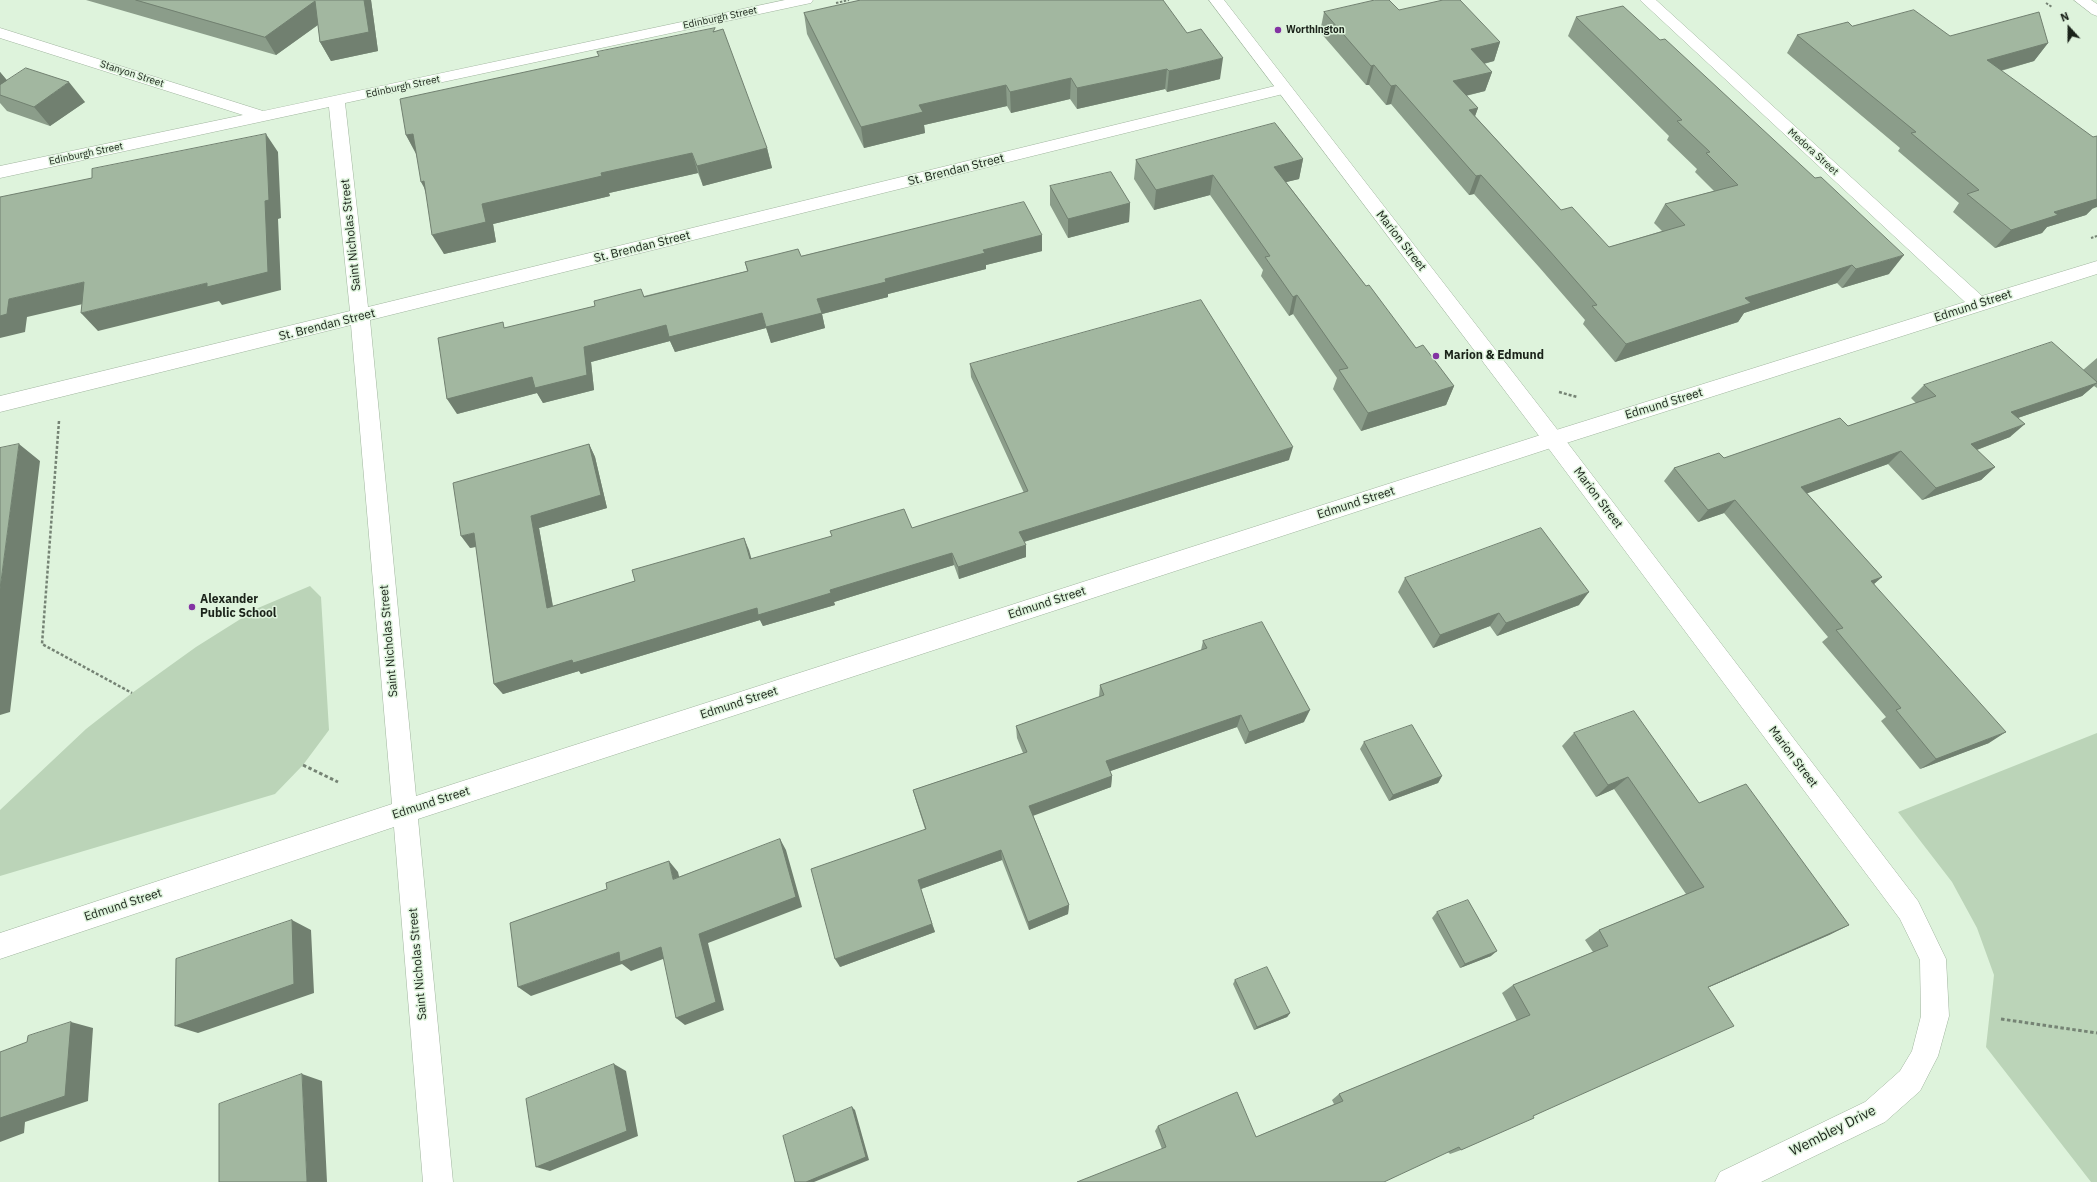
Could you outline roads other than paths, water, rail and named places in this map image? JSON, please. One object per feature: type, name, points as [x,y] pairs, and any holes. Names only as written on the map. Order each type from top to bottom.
[{"type":"street","name":"Edinburgh Street","points":[[0,172],[806,0]]},
{"type":"street","name":"Marion Street","points":[[1216,0],[1553,439],[1909,910],[1933,959],[1935,1016]]},
{"type":"street","name":"Medora Street","points":[[1647,0],[1980,304]]},
{"type":"street","points":[[2081,0],[2097,11]]},
{"type":"street","name":"Stanyon Street","points":[[0,33],[264,116]]},
{"type":"street","name":"St. Brendan Street","points":[[0,404],[360,317],[1283,89]]},
{"type":"street","name":"Saint Nicholas Street","points":[[337,101],[360,317],[438,1182]]},
{"type":"street","name":"Edmund Street","points":[[0,946],[405,811],[1553,439],[2097,267]]},
{"type":"street","name":"Wembley Drive","points":[[1730,1182],[1875,1112],[1910,1081],[1924,1056],[1935,1016]]},
{"type":"place","name":"Worthington","points":[[1278,30]]},
{"type":"place","name":"Marion & Edmund","points":[[1436,356]]},
{"type":"place","name":"Alexander Public School","points":[[192,607]]}]
